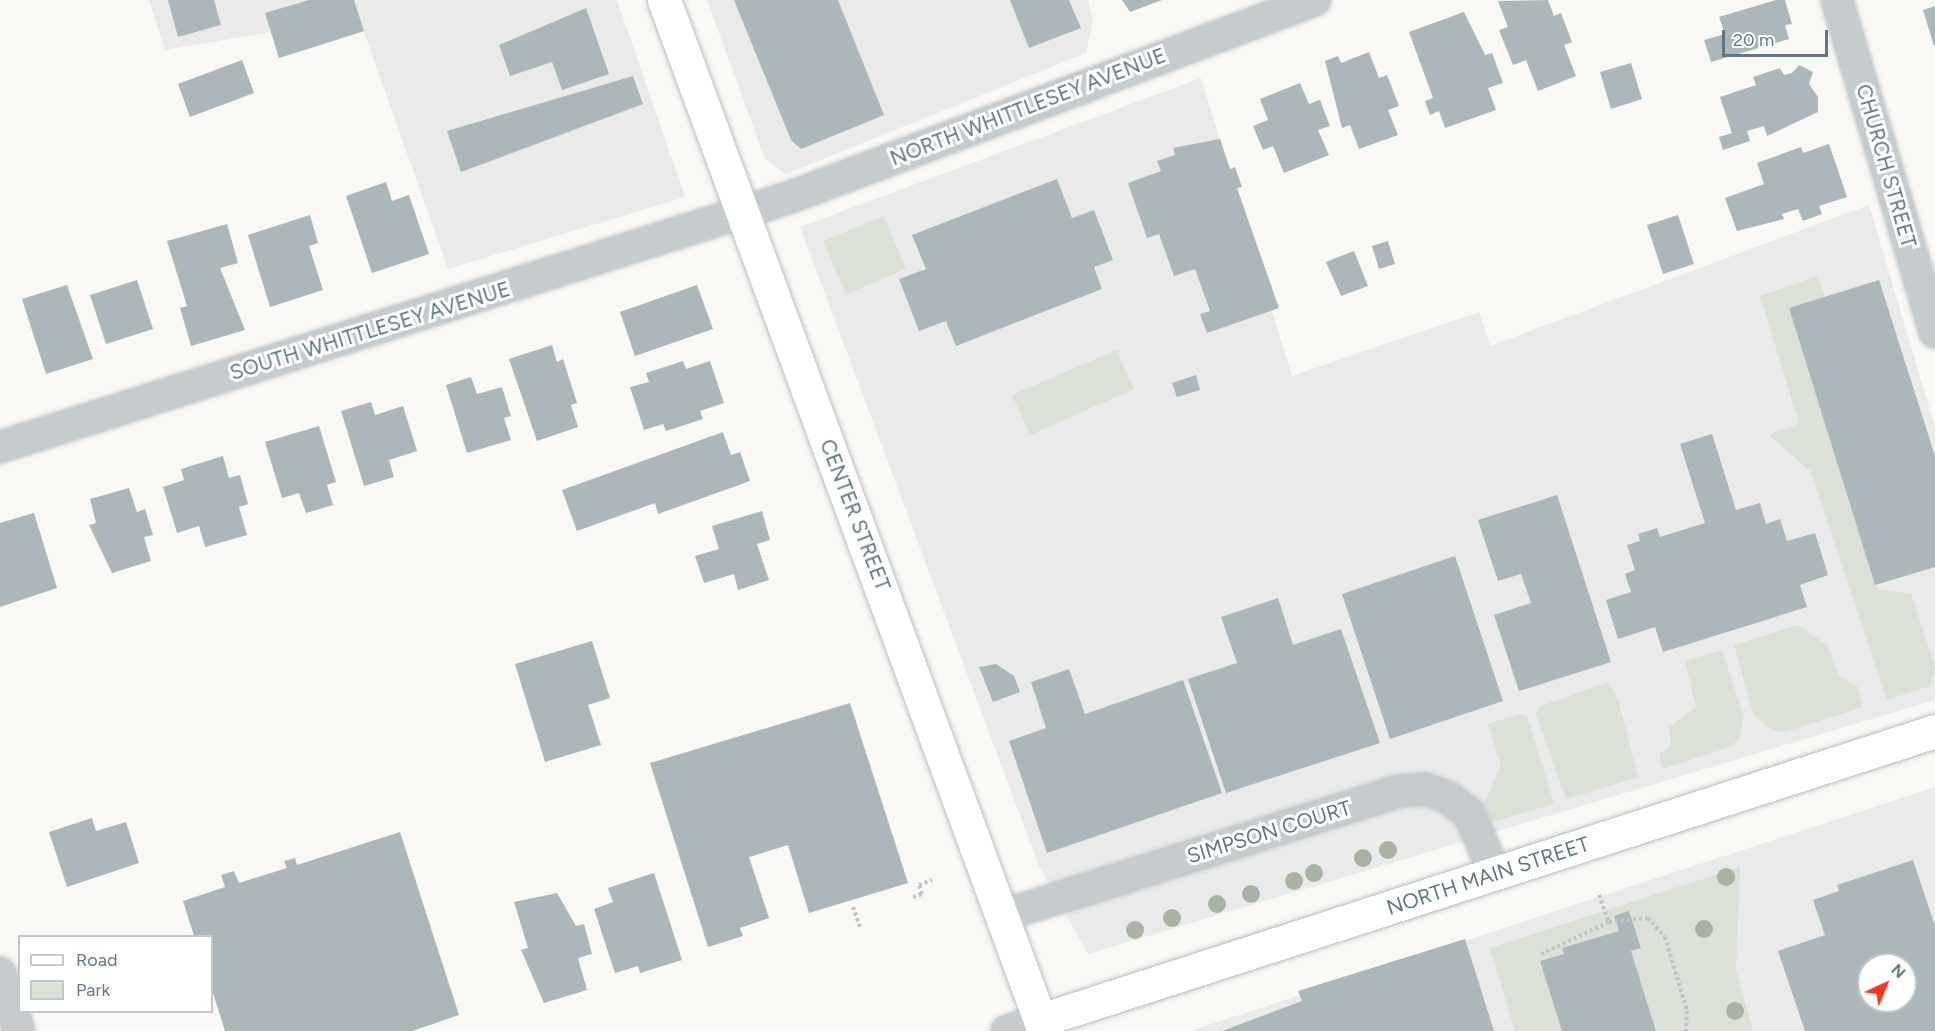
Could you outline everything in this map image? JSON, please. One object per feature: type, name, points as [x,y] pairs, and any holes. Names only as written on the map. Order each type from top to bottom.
[{"type":"main road","name":"CENTER STREET","points":[[664,0],[740,213],[1004,915],[1043,1026]]},
{"type":"main road","name":"NORTH MAIN STREET","points":[[1043,1026],[1495,873],[1935,731]]},
{"type":"street","name":"NORTH WHITTLESEY AVENUE","points":[[740,213],[1315,0]]},
{"type":"street","name":"CHURCH STREET","points":[[1837,0],[1935,332]]},
{"type":"street","name":"SOUTH WHITTLESEY AVENUE","points":[[0,447],[740,213]]},
{"type":"street","name":"SIMPSON COURT","points":[[1004,915],[1401,791],[1425,789],[1469,813],[1495,873]]},
{"type":"street","points":[[0,973],[19,1031]]},
{"type":"street","points":[[1007,1031],[1043,1026]]},
{"type":"path","points":[[914,897],[922,894],[919,885],[933,880]]},
{"type":"path","points":[[1599,896],[1609,922]]},
{"type":"path","points":[[853,907],[860,927]]},
{"type":"path","points":[[1541,954],[1609,922],[1647,918],[1658,926],[1687,1011],[1686,1031]]},
{"type":"shaded area","points":[[149,0],[617,0],[685,197],[448,269],[364,32],[279,58],[271,32],[165,50]]},
{"type":"shaded area","points":[[707,0],[1088,0],[1093,20],[1086,53],[786,174],[765,159]]},
{"type":"shaded area","points":[[1201,78],[1292,376],[1479,312],[1490,346],[1869,205],[1935,427],[1935,700],[1088,954],[1039,866],[800,227]]},
{"type":"shaded area","points":[[1935,787],[1935,1031],[1190,1031]]},
{"type":"green space","points":[[884,216],[906,269],[846,294],[823,241]]},
{"type":"green space","points":[[1818,276],[1825,297],[1789,308],[1875,585],[1880,590],[1911,593],[1935,667],[1930,686],[1887,700],[1811,472],[1769,435],[1799,423],[1760,296]]},
{"type":"green space","points":[[1116,350],[1134,389],[1030,435],[1012,395]]},
{"type":"green space","points":[[1798,625],[1828,646],[1839,676],[1858,687],[1863,707],[1784,732],[1773,730],[1754,716],[1734,645]]},
{"type":"green space","points":[[1722,650],[1744,717],[1739,739],[1730,747],[1663,769],[1659,754],[1671,745],[1669,728],[1696,707],[1685,661]]},
{"type":"green space","points":[[1608,682],[1618,699],[1638,777],[1566,799],[1536,714],[1539,707]]},
{"type":"green space","points":[[1519,714],[1527,716],[1554,804],[1492,822],[1484,804],[1501,766],[1488,724]]},
{"type":"green space","points":[[1740,867],[1736,970],[1753,1031],[1656,1031],[1631,951],[1641,948],[1629,911],[1615,916],[1619,931],[1563,948],[1564,954],[1540,961],[1562,1031],[1515,1031],[1490,948]]},
{"type":"building","points":[[168,0],[214,0],[221,25],[178,37]]},
{"type":"building","points":[[309,0],[354,0],[364,31],[279,58],[265,13]]},
{"type":"building","points":[[734,0],[838,0],[884,115],[801,149],[791,140]]},
{"type":"building","points":[[1010,0],[1069,0],[1081,28],[1029,48]]},
{"type":"building","points":[[1122,0],[1162,0],[1130,12]]},
{"type":"building","points":[[1548,0],[1554,16],[1561,13],[1572,42],[1564,45],[1576,76],[1538,91],[1526,60],[1513,65],[1499,30],[1508,27],[1498,1]]},
{"type":"building","points":[[1776,0],[1785,0],[1792,24],[1785,25],[1789,39],[1711,62],[1704,40],[1725,34],[1719,17]]},
{"type":"building","points":[[1935,6],[1935,45],[1934,46],[1923,10]]},
{"type":"building","points":[[586,8],[609,74],[562,90],[552,62],[510,76],[499,45]]},
{"type":"building","points":[[1464,12],[1485,55],[1492,53],[1503,83],[1488,88],[1496,110],[1445,128],[1439,111],[1430,115],[1425,101],[1433,98],[1409,32]]},
{"type":"building","points":[[1369,52],[1379,78],[1387,75],[1399,106],[1388,110],[1398,135],[1359,149],[1350,125],[1342,128],[1325,61],[1338,56],[1341,63]]},
{"type":"building","points":[[242,60],[254,93],[190,117],[178,84]]},
{"type":"building","points":[[1631,63],[1642,99],[1611,109],[1600,72]]},
{"type":"building","points":[[1799,65],[1813,72],[1809,84],[1818,97],[1818,112],[1767,136],[1764,126],[1747,131],[1750,141],[1723,150],[1719,137],[1732,133],[1720,97],[1756,85],[1753,77],[1780,68],[1784,75],[1792,73]]},
{"type":"building","points":[[633,76],[643,104],[461,172],[447,131]]},
{"type":"building","points":[[1300,83],[1309,104],[1320,100],[1330,126],[1318,130],[1329,155],[1284,173],[1273,146],[1263,150],[1253,126],[1268,120],[1260,99]]},
{"type":"building","points":[[1220,139],[1230,169],[1235,167],[1242,187],[1237,188],[1279,308],[1207,333],[1200,314],[1210,311],[1195,269],[1174,276],[1159,234],[1147,238],[1128,183],[1161,171],[1157,161],[1175,155],[1173,148]]},
{"type":"building","points":[[1829,144],[1847,197],[1819,206],[1822,214],[1803,221],[1798,209],[1782,214],[1784,219],[1737,231],[1725,198],[1764,184],[1757,163],[1801,147],[1803,153]]},
{"type":"building","points":[[1057,179],[1072,218],[1094,210],[1113,260],[1094,267],[1102,289],[956,346],[946,321],[919,331],[899,279],[926,269],[912,235]]},
{"type":"building","points":[[386,182],[392,201],[409,195],[429,254],[372,273],[346,196]]},
{"type":"building","points":[[310,215],[318,243],[309,246],[323,290],[270,307],[248,235]]},
{"type":"building","points":[[1678,215],[1694,264],[1663,274],[1647,225]]},
{"type":"building","points":[[227,224],[238,263],[220,268],[245,330],[191,346],[180,308],[187,306],[167,241]]},
{"type":"building","points":[[1388,241],[1395,264],[1379,269],[1372,246]]},
{"type":"building","points":[[1354,251],[1368,286],[1341,296],[1326,262]]},
{"type":"building","points":[[137,280],[153,329],[106,344],[90,295]]},
{"type":"building","points":[[1879,280],[1935,456],[1935,567],[1875,585],[1789,308]]},
{"type":"building","points":[[67,285],[93,359],[46,374],[22,299]]},
{"type":"building","points":[[697,285],[713,329],[635,356],[620,312]]},
{"type":"building","points":[[552,345],[557,362],[563,359],[577,403],[571,405],[578,427],[537,441],[509,359]]},
{"type":"building","points":[[683,361],[686,369],[710,361],[724,403],[700,411],[703,419],[666,431],[663,424],[644,430],[630,387],[649,382],[646,373]]},
{"type":"building","points":[[1196,375],[1200,390],[1177,397],[1172,383]]},
{"type":"building","points":[[471,377],[477,394],[502,387],[511,416],[504,418],[511,440],[467,453],[446,385]]},
{"type":"building","points":[[371,402],[375,415],[403,406],[417,451],[389,460],[394,477],[364,486],[341,411]]},
{"type":"building","points":[[319,426],[336,482],[327,485],[333,505],[306,513],[299,493],[282,498],[265,442]]},
{"type":"building","points":[[723,432],[731,455],[740,452],[750,481],[658,514],[655,503],[577,531],[562,490]]},
{"type":"building","points":[[1712,434],[1736,510],[1760,503],[1766,524],[1780,519],[1787,541],[1815,533],[1828,575],[1800,585],[1807,607],[1663,652],[1655,627],[1618,639],[1606,600],[1631,592],[1625,574],[1635,570],[1627,545],[1640,541],[1638,534],[1657,528],[1660,537],[1705,523],[1680,444]]},
{"type":"building","points":[[223,456],[229,478],[240,475],[248,504],[239,507],[247,535],[205,547],[199,526],[177,533],[163,487],[184,480],[181,469]]},
{"type":"building","points":[[129,488],[137,512],[145,509],[153,535],[144,537],[151,561],[112,573],[89,525],[96,523],[90,499]]},
{"type":"building","points":[[1557,495],[1611,662],[1519,691],[1494,615],[1531,603],[1521,574],[1498,581],[1478,520]]},
{"type":"building","points":[[762,511],[770,540],[757,544],[769,580],[738,590],[734,574],[704,583],[695,556],[719,549],[712,526]]},
{"type":"building","points":[[34,513],[57,588],[0,607],[0,523]]},
{"type":"building","points":[[1455,556],[1503,701],[1390,739],[1342,594]]},
{"type":"building","points":[[1278,598],[1293,645],[1341,629],[1380,743],[1226,793],[1188,679],[1237,663],[1221,617]]},
{"type":"building","points":[[592,641],[610,698],[588,705],[601,745],[545,762],[515,664]]},
{"type":"building","points":[[996,664],[1014,676],[1020,692],[993,702],[979,667]]},
{"type":"building","points":[[1069,669],[1085,714],[1183,680],[1222,793],[1047,853],[1009,741],[1046,728],[1031,682]]},
{"type":"building","points":[[850,703],[908,883],[809,913],[788,845],[749,857],[769,918],[740,928],[743,936],[708,947],[650,763]]},
{"type":"building","points":[[92,818],[96,831],[126,822],[139,863],[67,887],[49,832]]},
{"type":"building","points":[[400,832],[459,1015],[412,1031],[225,1031],[213,993],[213,935],[194,935],[183,901],[225,887],[221,875],[234,871],[239,883],[287,868],[284,861],[295,858],[297,865]]},
{"type":"building","points":[[1913,860],[1935,926],[1935,1031],[1805,1031],[1778,951],[1825,935],[1813,900],[1839,891],[1837,885]]},
{"type":"building","points":[[654,873],[682,960],[640,973],[638,966],[615,973],[594,909],[613,902],[608,888]]},
{"type":"building","points":[[557,893],[576,926],[584,924],[592,954],[578,958],[587,990],[544,1003],[521,950],[528,948],[514,902]]},
{"type":"building","points":[[1629,911],[1641,948],[1631,951],[1656,1031],[1562,1031],[1540,961],[1564,954],[1562,948],[1619,931],[1614,916]]},
{"type":"building","points":[[1465,939],[1494,1031],[1222,1031],[1302,1001],[1298,991]]}]
